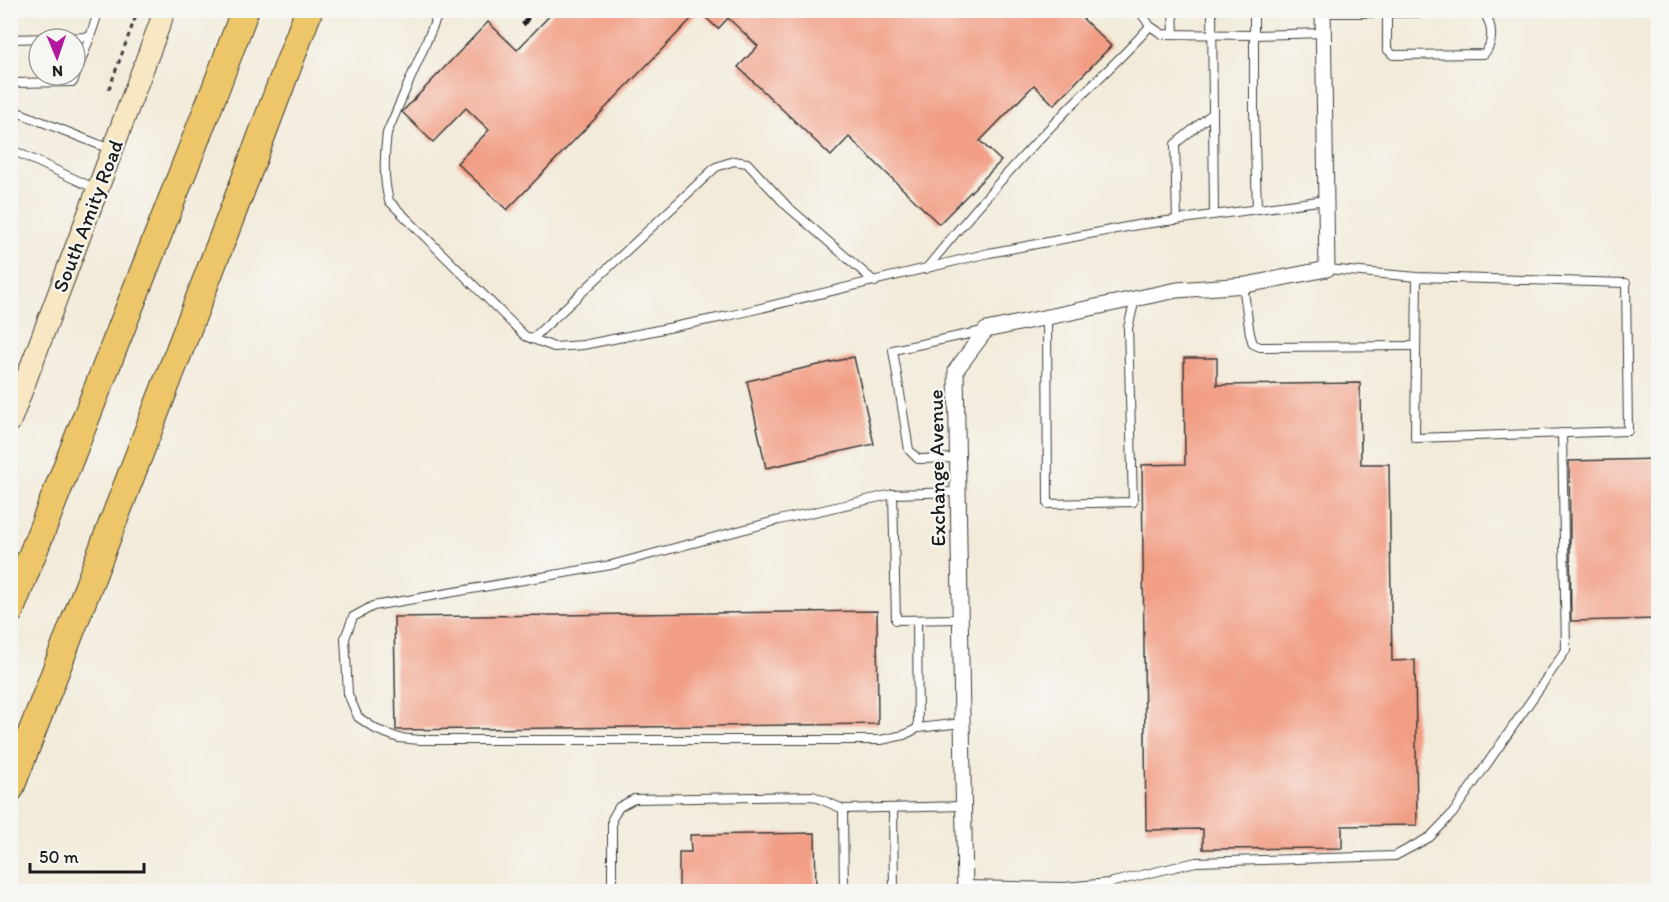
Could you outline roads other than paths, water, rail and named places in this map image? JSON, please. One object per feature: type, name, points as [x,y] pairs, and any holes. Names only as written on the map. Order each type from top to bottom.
[{"type":"highway","points":[[215,90],[234,10]]},
{"type":"highway","points":[[10,611],[245,10]]},
{"type":"highway","points":[[10,789],[233,214],[309,10]]},
{"type":"main road","name":"South Amity Road","points":[[10,422],[114,151],[164,11]]},
{"type":"street","points":[[986,330],[1177,290],[1244,285],[1328,268],[1323,12]]},
{"type":"street","name":"Exchange Avenue","points":[[965,888],[956,370],[986,330]]},
{"type":"lane","points":[[90,37],[11,39],[12,82],[73,82],[90,37],[99,10]]},
{"type":"lane","points":[[440,10],[387,133],[385,187],[389,201],[525,336],[554,347],[584,345],[728,316],[1000,250],[1214,214],[1326,200]]},
{"type":"lane","points":[[1139,10],[1150,26],[1162,34],[1324,33]]},
{"type":"lane","points":[[1173,10],[1174,34]]},
{"type":"lane","points":[[1212,10],[1214,214]]},
{"type":"lane","points":[[1254,10],[1257,209]]},
{"type":"lane","points":[[1323,12],[1484,13],[1491,22],[1490,47],[1484,54],[1393,55],[1387,49],[1387,13]]},
{"type":"lane","points":[[926,269],[962,223],[1065,112],[1122,57],[1150,26]]},
{"type":"lane","points":[[10,109],[114,151]]},
{"type":"lane","points":[[1177,220],[1175,144],[1213,113]]},
{"type":"lane","points":[[10,149],[98,190]]},
{"type":"lane","points":[[532,339],[716,167],[734,161],[747,163],[787,206],[875,282]]},
{"type":"lane","points":[[1328,268],[1417,277],[1626,283],[1628,431],[1415,438],[1417,277]]},
{"type":"lane","points":[[1244,285],[1250,333],[1253,344],[1260,347],[1416,346]]},
{"type":"lane","points":[[1047,317],[1048,504],[1133,502],[1128,328],[1135,299]]},
{"type":"lane","points":[[957,458],[918,459],[909,450],[893,350],[986,330]]},
{"type":"lane","points":[[965,888],[1064,887],[1109,883],[1196,862],[1395,856],[1430,837],[1453,813],[1566,650],[1562,433]]},
{"type":"lane","points":[[958,492],[893,494],[779,520],[611,565],[373,606],[353,617],[345,638],[348,694],[358,717],[377,730],[399,738],[420,740],[881,740],[904,735],[918,728],[962,723]]},
{"type":"lane","points":[[893,494],[896,620],[960,619]]},
{"type":"lane","points":[[917,620],[918,728]]},
{"type":"lane","points":[[612,889],[612,819],[619,807],[634,799],[813,796],[843,809],[964,806]]},
{"type":"lane","points":[[893,808],[894,891]]},
{"type":"lane","points":[[843,809],[844,891]]},
{"type":"railway","points":[[523,25],[533,10]]}]
